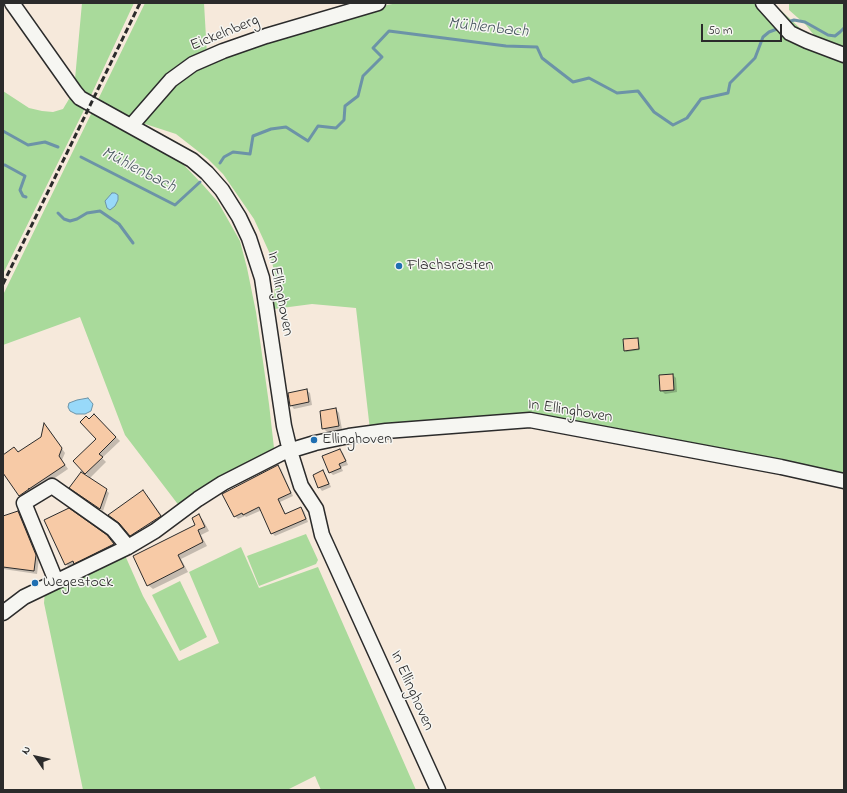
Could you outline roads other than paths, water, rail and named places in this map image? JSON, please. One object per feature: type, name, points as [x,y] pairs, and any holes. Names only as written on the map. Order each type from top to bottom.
[{"type":"street","points":[[12,3],[80,98],[131,126]]},
{"type":"street","name":"Eickelnberg","points":[[131,126],[171,80],[193,64],[223,51],[266,36],[376,3]]},
{"type":"street","points":[[763,3],[790,32],[807,41],[844,55]]},
{"type":"street","name":"In Ellinghoven","points":[[131,126],[192,160],[206,173],[222,190],[239,217],[249,238],[262,278],[284,426],[301,486],[316,509],[322,535],[438,790]]},
{"type":"street","name":"In Ellinghoven","points":[[3,613],[24,597],[128,547],[155,531],[198,499],[223,483],[290,451],[332,439],[386,432],[530,420],[781,467],[844,481]]},
{"type":"street","points":[[56,581],[24,503],[52,486],[113,529],[128,547]]},
{"type":"water","points":[[112,193],[118,195],[118,200],[115,206],[110,210],[107,208],[105,201]]},
{"type":"water","points":[[88,398],[93,404],[91,411],[85,414],[76,414],[70,411],[68,407],[69,403]]},
{"type":"waterway","name":"Mühlenbach","points":[[788,22],[794,20],[805,22],[828,35],[835,36],[844,28]]},
{"type":"waterway","name":"Mühlenbach","points":[[220,163],[224,157],[233,152],[250,154],[253,136],[271,129],[286,127],[308,141],[318,126],[336,128],[344,120],[345,106],[358,96],[363,76],[382,57],[373,48],[389,31],[506,46],[537,47],[542,58],[573,82],[589,78],[617,93],[638,91],[654,112],[673,125],[687,118],[701,99],[728,93],[730,83],[755,58],[763,37],[769,32],[777,29]]},
{"type":"waterway","name":"Mühlenbach","points":[[3,131],[28,145],[45,142],[58,147]]},
{"type":"waterway","name":"Mühlenbach","points":[[81,157],[175,205],[200,182]]},
{"type":"waterway","points":[[3,165],[25,176],[20,190],[23,196],[26,197]]},
{"type":"waterway","points":[[58,213],[64,219],[70,221],[87,213],[100,211],[119,224],[133,243]]},
{"type":"railway","points":[[3,284],[140,3]]},
{"type":"place","name":"Flachsrösten","points":[[399,266]]},
{"type":"place","name":"Ellinghoven","points":[[314,440]]},
{"type":"place","name":"Wegestock","points":[[35,583]]}]
